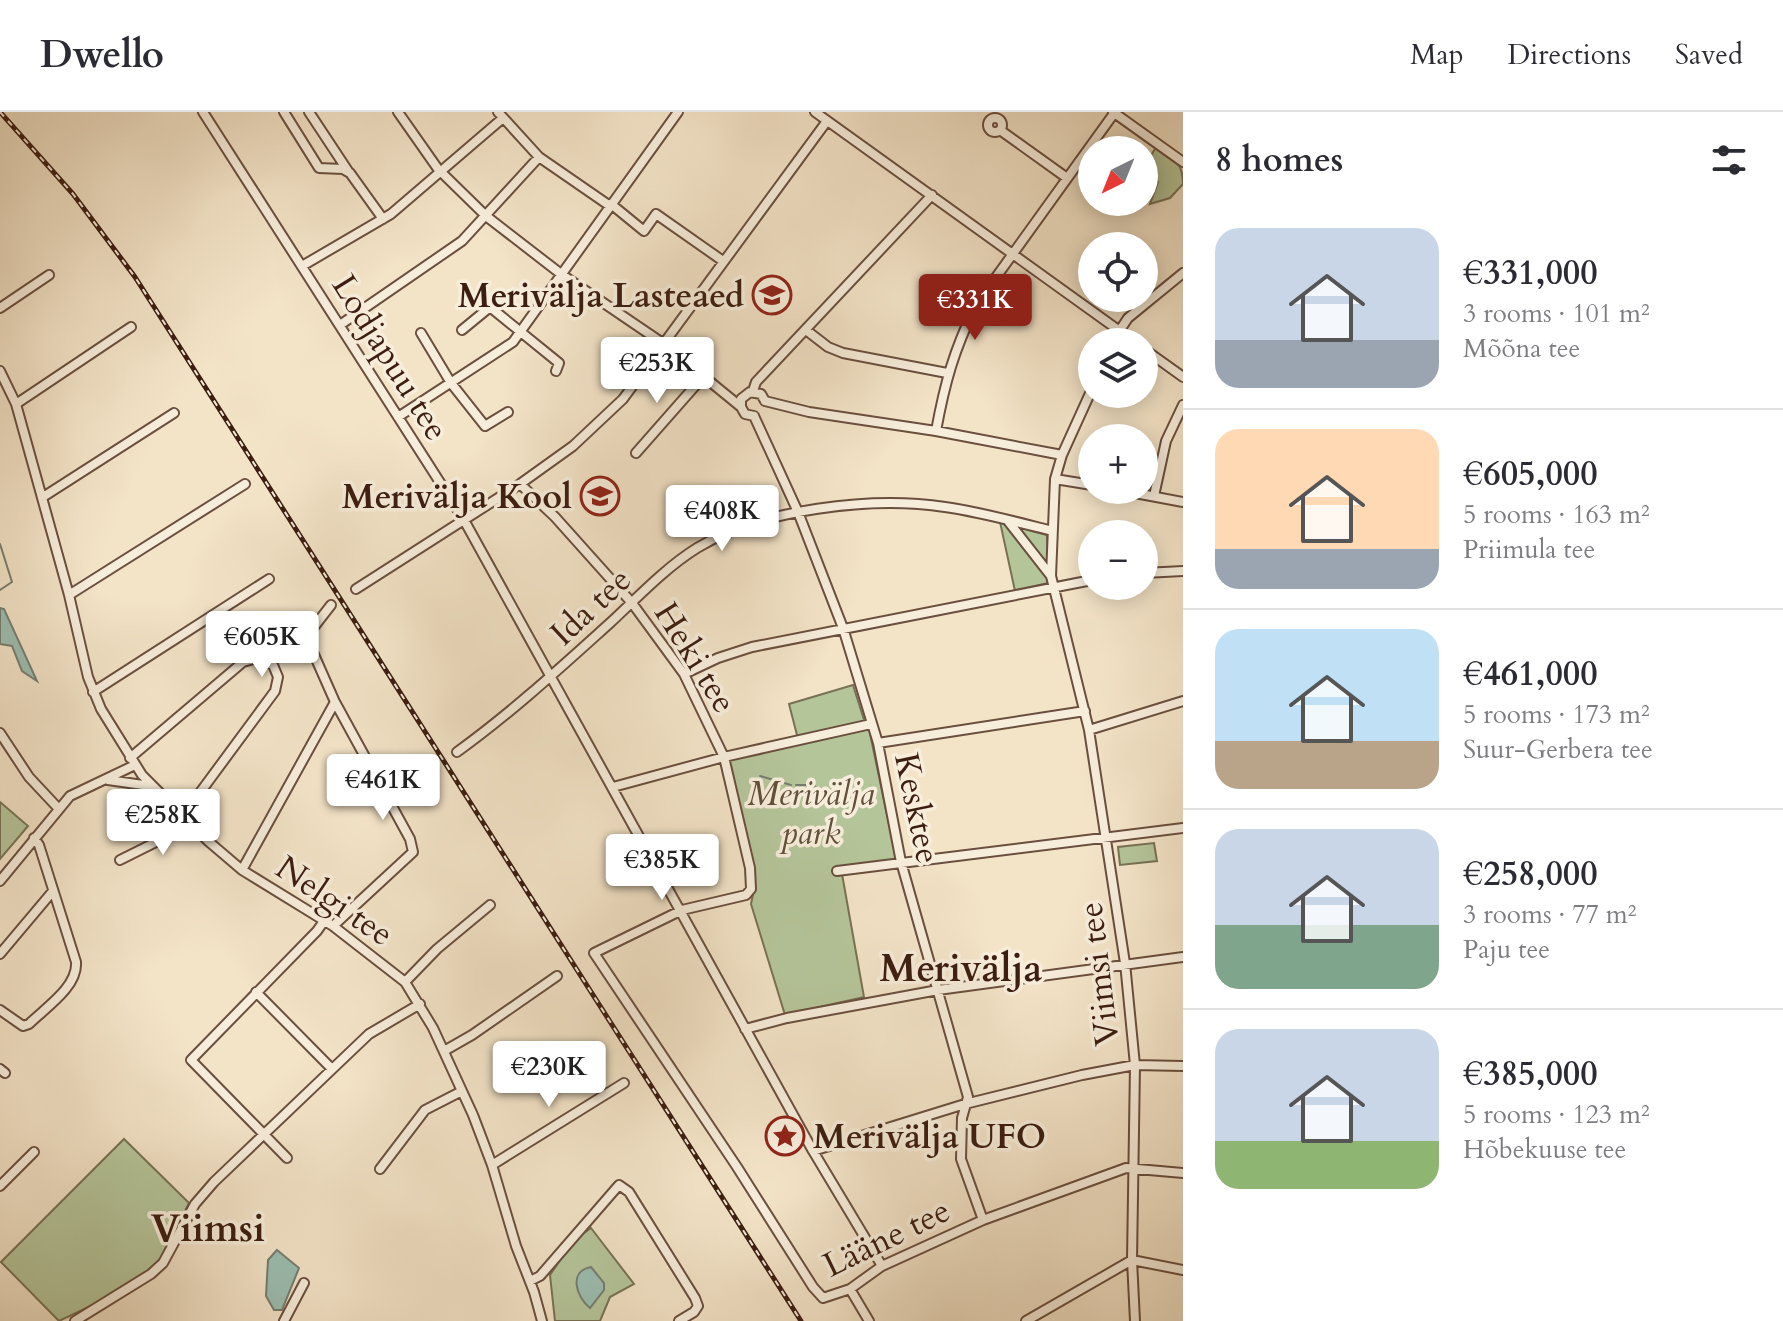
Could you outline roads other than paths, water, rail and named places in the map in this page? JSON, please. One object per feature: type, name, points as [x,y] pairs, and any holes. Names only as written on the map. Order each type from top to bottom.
[{"type":"street","name":"Lodjapuu tee","points":[[203,112],[464,520],[813,1151],[882,1266]]},
{"type":"street","points":[[284,112],[319,168],[343,169],[350,173]]},
{"type":"street","points":[[309,112],[383,219]]},
{"type":"street","points":[[398,112],[441,173],[486,216],[561,274],[664,344],[741,407],[745,414],[754,416],[762,412],[765,401],[761,394],[753,391]]},
{"type":"street","points":[[398,417],[503,350],[521,331],[678,112]]},
{"type":"street","points":[[936,431],[947,373],[976,305],[1114,112],[1183,162]]},
{"type":"street","points":[[302,266],[383,219],[441,173],[501,115],[539,157],[644,231],[656,214],[723,261]]},
{"type":"street","points":[[356,589],[520,484],[573,446],[623,399],[723,261],[820,115],[1116,328]]},
{"type":"street","points":[[1000,130],[1067,178]]},
{"type":"street","points":[[340,325],[462,241],[539,157]]},
{"type":"street","points":[[741,407],[743,396],[753,391],[756,382],[932,195]]},
{"type":"street","points":[[1120,328],[1128,318],[1183,273]]},
{"type":"street","points":[[0,308],[49,275]]},
{"type":"street","points":[[462,330],[490,307],[559,363],[556,371]]},
{"type":"street","points":[[16,404],[131,327]]},
{"type":"street","points":[[806,330],[828,347],[843,353],[947,373]]},
{"type":"street","points":[[421,333],[451,383],[485,426],[508,412]]},
{"type":"street","points":[[1158,359],[1183,377]]},
{"type":"street","name":"Nelgi tee","points":[[0,371],[16,404],[43,497],[93,692],[133,761],[190,825],[242,870],[328,923],[405,982],[444,1051],[492,1165],[542,1321]]},
{"type":"street","points":[[636,453],[702,378]]},
{"type":"street","points":[[765,401],[809,412],[936,431],[1062,455]]},
{"type":"street","points":[[1158,478],[1166,441],[1183,405]]},
{"type":"street","name":"Viimsi tee","points":[[1083,408],[1062,455],[1055,479],[1052,581],[1089,730],[1125,963],[1135,1065],[1132,1260],[1135,1321]]},
{"type":"street","points":[[43,497],[174,413]]},
{"type":"street","name":"Kesktee","points":[[754,416],[798,512],[843,628],[878,743],[901,862],[968,1097],[962,1118],[961,1159],[983,1220]]},
{"type":"street","points":[[1055,479],[1078,483]]},
{"type":"street","points":[[69,595],[245,484]]},
{"type":"street","name":"Heki tee","points":[[520,484],[555,517],[632,603],[684,674],[724,757],[752,878],[751,889],[746,895],[682,910]]},
{"type":"street","points":[[1158,497],[1183,502]]},
{"type":"street","name":"Ida tee","points":[[457,752],[505,718],[663,574],[697,548],[731,531],[798,512],[879,503],[946,507],[1052,531]]},
{"type":"street","points":[[1008,520],[1052,581]]},
{"type":"street","points":[[1158,572],[1183,571]]},
{"type":"street","points":[[93,692],[269,579]]},
{"type":"street","points":[[684,674],[752,647],[1052,581],[1078,580]]},
{"type":"street","points":[[287,1158],[191,1060],[328,923],[413,852],[410,839],[335,702],[312,650],[310,632],[331,605]]},
{"type":"street","points":[[0,881],[58,808],[74,793],[107,780],[133,761],[243,662],[257,658],[273,665],[278,677],[275,691],[182,817]]},
{"type":"street","points":[[1089,730],[1183,701]]},
{"type":"street","points":[[242,870],[335,702]]},
{"type":"street","points":[[878,743],[1085,711]]},
{"type":"street","points":[[613,787],[724,757],[871,724]]},
{"type":"street","points":[[0,733],[29,777],[58,808]]},
{"type":"street","points":[[107,780],[153,787]]},
{"type":"street","points":[[120,860],[190,825]]},
{"type":"street","points":[[837,871],[1183,828]]},
{"type":"street","points":[[0,1010],[16,1024],[29,1024],[77,973],[39,845],[34,838]]},
{"type":"street","points":[[0,954],[53,891]]},
{"type":"street","points":[[405,982],[437,949],[490,905]]},
{"type":"street","name":"Lääne tee","points":[[682,910],[594,953],[823,1298],[850,1289],[882,1266],[983,1220],[1126,1168],[1183,1173]]},
{"type":"street","points":[[745,1029],[787,1018],[938,990],[1183,957]]},
{"type":"street","points":[[444,1051],[557,976]]},
{"type":"street","points":[[256,992],[332,1069]]},
{"type":"street","points":[[75,1321],[151,1274],[163,1263],[195,1204],[369,1034],[420,1004]]},
{"type":"street","points":[[813,1151],[965,1104],[1082,1075],[1135,1065],[1183,1066]]},
{"type":"street","points":[[492,1165],[624,1083]]},
{"type":"street","points":[[380,1169],[425,1110],[462,1091]]},
{"type":"street","points":[[0,1186],[34,1152]]},
{"type":"street","points":[[530,1281],[540,1276],[619,1185],[629,1192],[695,1298],[698,1306],[694,1312],[679,1321]]},
{"type":"street","points":[[1026,1321],[1132,1260],[1183,1270]]},
{"type":"street","points":[[284,1321],[304,1283]]},
{"type":"street","points":[[850,1289],[869,1321]]},
{"type":"waterway","points":[[0,544],[12,582],[0,590]]},
{"type":"waterway","points":[[760,776],[791,785]]},
{"type":"waterway","points":[[796,785],[811,785],[826,791]]},
{"type":"waterway","points":[[828,792],[834,790]]},
{"type":"railway","points":[[0,112],[73,194],[135,277],[801,1321]]},
{"type":"place","name":"Merivälja Lasteaed","points":[[772,295]]},
{"type":"place","name":"Merivälja Kool","points":[[600,496]]},
{"type":"place","name":"Merivälja UFO","points":[[785,1136]]},
{"type":"district","name":"Merivälja","points":[[961,968]]},
{"type":"district","name":"Viimsi","points":[[208,1228]]},
{"type":"park label","name":"Merivälja park","points":[[811,812]]}]
